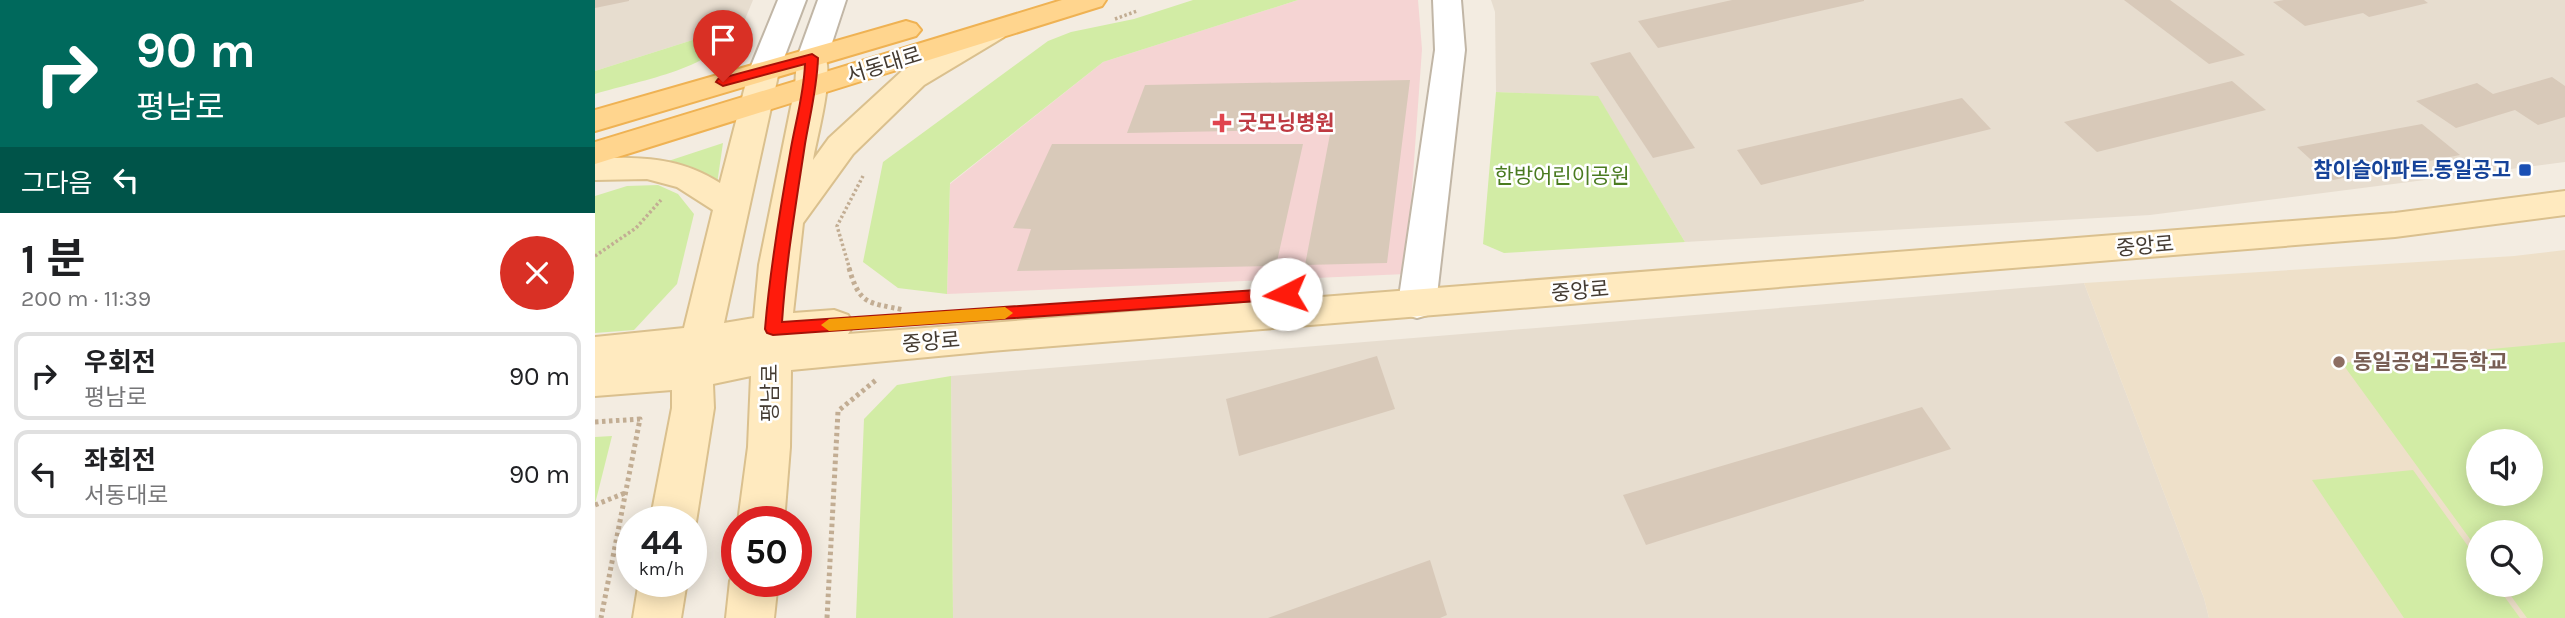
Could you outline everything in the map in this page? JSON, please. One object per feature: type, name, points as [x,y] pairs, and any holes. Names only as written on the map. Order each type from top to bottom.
[{"type":"main road","name":"서동대로","points":[[811,73],[1006,0]]},
{"type":"main road","name":"서동대로","points":[[595,121],[760,88],[811,73],[993,31],[1092,0]]},
{"type":"main road","points":[[785,221],[841,146],[913,78],[993,31]]},
{"type":"main road","name":"평남로","points":[[763,506],[769,447],[771,343],[785,221],[811,73]]},
{"type":"main road","name":"서동대로","points":[[595,153],[760,88]]},
{"type":"main road","points":[[677,506],[693,408],[696,357],[760,88]]},
{"type":"main road","points":[[595,169],[647,168],[688,178],[731,206]]},
{"type":"main road","name":"중앙로","points":[[1418,294],[2448,200],[2565,179]]},
{"type":"main road","name":"중앙로","points":[[595,380],[771,343],[2395,225],[2565,203]]},
{"type":"main road","name":"중앙로","points":[[595,352],[696,357]]},
{"type":"main road","points":[[657,618],[660,597]]},
{"type":"main road","points":[[750,618],[752,597]]},
{"type":"street","points":[[760,88],[792,0]]},
{"type":"street","points":[[811,73],[832,0]]},
{"type":"street","points":[[1418,294],[1450,50],[1447,0]]},
{"type":"path","points":[[827,618],[838,411],[873,384],[909,332],[904,309],[866,301],[856,291],[837,226],[867,167]]},
{"type":"path","points":[[595,256],[636,228],[664,196],[651,196]]},
{"type":"path","points":[[595,422],[640,419],[601,618]]},
{"type":"path","points":[[595,505],[626,493]]},
{"type":"shaded area","points":[[595,0],[753,0],[743,24],[595,71]]},
{"type":"shaded area","name":"굿모닝병원","points":[[1298,0],[1418,0],[1422,49],[1406,274],[947,294],[950,184],[1103,62]]},
{"type":"shaded area","points":[[1491,0],[2565,0],[2565,162],[2150,215],[1685,242],[1598,97],[1496,92],[1495,12]]},
{"type":"shaded area","name":"동일공업고등학교","points":[[2565,250],[2565,618],[2209,618],[2204,598],[2084,283],[2514,256]]},
{"type":"shaded area","points":[[2084,283],[2204,598],[2209,618],[953,618],[951,376]]},
{"type":"green space","points":[[1193,0],[1298,0],[1103,62],[950,183],[947,294],[898,288],[863,262],[883,162],[1048,41],[1071,32],[1134,19]]},
{"type":"green space","points":[[743,24],[730,40],[715,52],[677,71],[595,94],[595,71]]},
{"type":"green space","name":"한방어린이공원","points":[[1496,92],[1598,96],[1685,242],[1504,253],[1483,244]]},
{"type":"green space","points":[[723,143],[717,184],[647,168]]},
{"type":"green space","points":[[658,185],[678,194],[694,214],[677,284],[634,330],[595,333],[595,196],[627,186]]},
{"type":"green space","points":[[2565,342],[2565,618],[2527,618],[2512,597],[2543,597],[2543,520],[2466,520],[2466,534],[2342,363]]},
{"type":"green space","points":[[951,376],[953,618],[856,618],[864,419],[897,385]]},
{"type":"green space","points":[[612,436],[595,504],[595,437]]},
{"type":"green space","points":[[2413,470],[2466,543],[2466,597],[2505,597],[2520,618],[2404,618],[2312,480]]},
{"type":"building","points":[[595,0],[629,0],[629,1],[595,8]]},
{"type":"building","points":[[1732,0],[1864,1],[1658,48],[1638,21]]},
{"type":"building","points":[[2124,0],[2170,0],[2245,55],[2209,64]]},
{"type":"building","points":[[2424,0],[2428,3],[2369,17],[2363,13],[2305,26],[2273,2]]},
{"type":"building","points":[[1630,52],[1695,148],[1653,158],[1590,63]]},
{"type":"building","points":[[2552,77],[2565,86],[2565,117],[2538,125],[2515,110],[2456,128],[2416,101],[2477,83],[2493,94]]},
{"type":"building","points":[[1410,80],[1387,263],[1305,265],[1331,129],[1127,133],[1145,85]]},
{"type":"building","points":[[2232,81],[2266,110],[2097,152],[2064,122]]},
{"type":"building","points":[[1962,98],[1991,129],[1761,185],[1737,150]]},
{"type":"building","points":[[2422,124],[2460,155],[2333,180],[2297,147]]},
{"type":"building","points":[[1052,144],[1303,144],[1276,266],[1017,271],[1031,229],[1013,228]]},
{"type":"building","points":[[1377,356],[1395,409],[1239,456],[1226,399]]},
{"type":"building","points":[[1922,407],[1951,449],[1646,545],[1623,495]]},
{"type":"building","points":[[1430,560],[1447,615],[1440,618],[1268,618]]},
{"type":"slow traffic","points":[[829,325],[1005,313]]},
{"type":"place","name":"굿모닝병원","points":[[1222,123]]},
{"type":"place","name":"참이슬아파트.동일공고","points":[[2525,170]]},
{"type":"place","name":"동일공업고등학교","points":[[2339,362]]},
{"type":"route","points":[[723,82],[812,58],[811,88],[803,119],[778,265],[773,329],[1286,294]]}]
